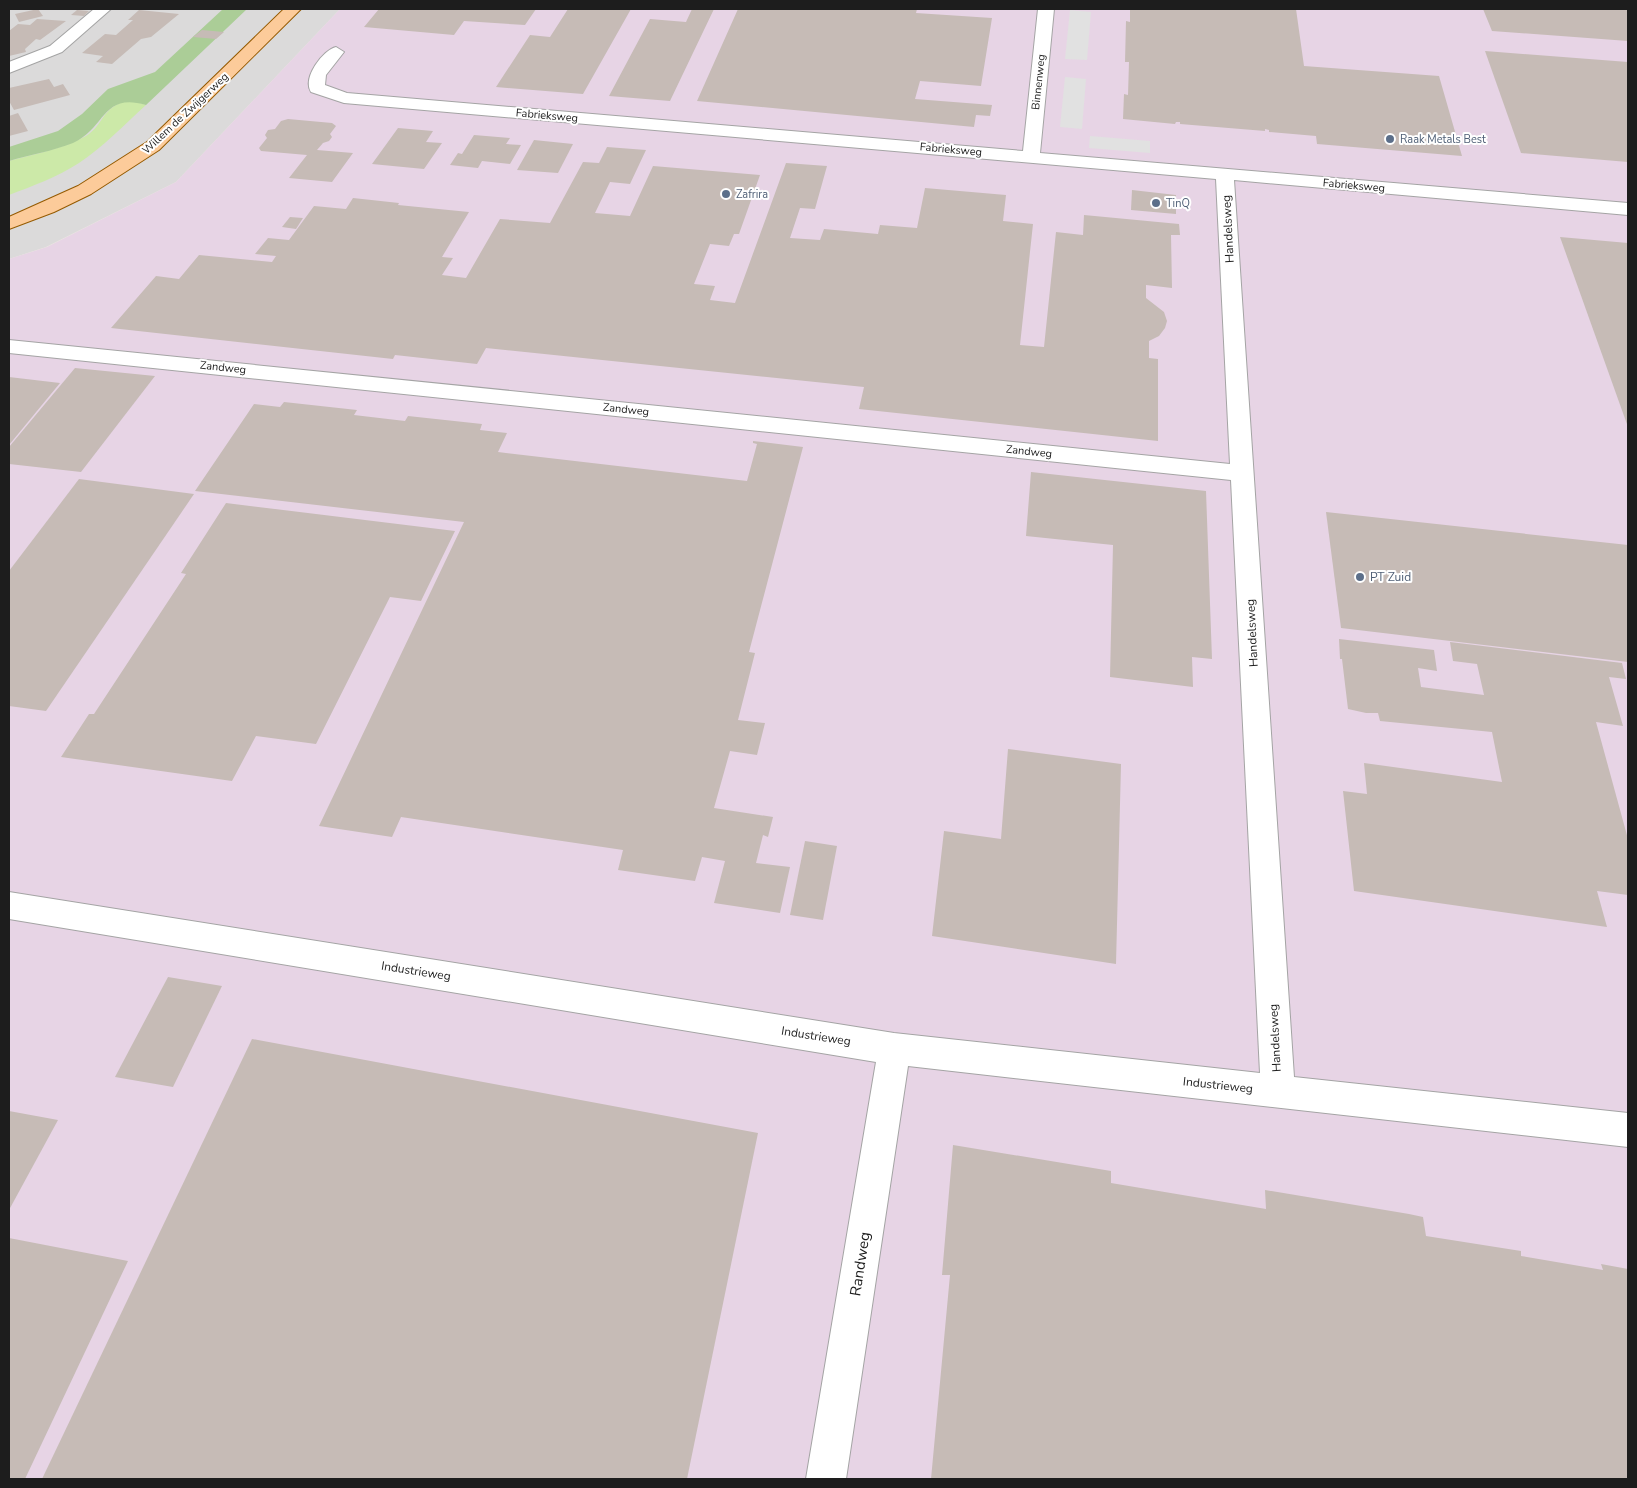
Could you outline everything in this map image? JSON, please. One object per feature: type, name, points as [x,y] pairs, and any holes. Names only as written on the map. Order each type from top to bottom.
[{"type":"main road","name":"Willem de Zwijgerweg","points":[[9,223],[65,200],[132,162],[153,146],[293,9]]},
{"type":"street","points":[[9,68],[56,49],[103,9]]},
{"type":"street","name":"Binnenweg","points":[[1031,156],[1046,9]]},
{"type":"street","name":"Fabrieksweg","points":[[336,52],[318,74],[317,88],[344,98],[1628,209]]},
{"type":"street","name":"Handelsweg","points":[[1225,175],[1278,1092]]},
{"type":"street","name":"Zandweg","points":[[9,346],[1243,473]]},
{"type":"street","name":"Industrieweg","points":[[9,905],[894,1049],[1628,1130]]},
{"type":"street","name":"Randweg","points":[[826,1479],[894,1049]]},
{"type":"shaded area","points":[[9,9],[340,9],[176,182],[46,247],[9,259]]},
{"type":"shaded area","points":[[340,9],[1628,9],[1628,1479],[9,1479],[9,259],[47,247],[176,182]]},
{"type":"shaded area","points":[[1070,10],[1091,12],[1087,60],[1065,59]]},
{"type":"shaded area","points":[[1065,77],[1086,79],[1082,129],[1060,127]]},
{"type":"shaded area","points":[[1090,136],[1150,141],[1150,153],[1089,148]]},
{"type":"green space","points":[[223,9],[247,9],[146,105],[132,102],[121,103],[112,107],[84,137],[73,143],[9,161],[9,147],[58,131],[82,114],[108,89],[155,72]]},
{"type":"green space","points":[[129,100],[146,105],[96,150],[62,173],[9,195],[9,161],[77,141],[92,131],[113,107]]},
{"type":"building","points":[[38,9],[43,16],[19,22],[15,14]]},
{"type":"building","points":[[379,9],[536,9],[525,25],[464,21],[454,35],[364,27]]},
{"type":"building","points":[[568,9],[631,9],[583,94],[496,87],[530,35],[550,37]]},
{"type":"building","points":[[692,9],[714,9],[670,101],[609,96],[650,19],[686,22]]},
{"type":"building","points":[[738,9],[917,9],[916,13],[992,18],[981,86],[920,81],[915,99],[992,105],[990,116],[976,115],[974,127],[697,101]]},
{"type":"building","points":[[1130,9],[1296,9],[1304,66],[1439,76],[1462,156],[1317,144],[1316,136],[1269,132],[1269,130],[1265,129],[1265,131],[1180,124],[1180,122],[1175,124],[1123,119],[1124,94],[1128,95],[1129,62],[1125,62],[1126,21],[1130,22]]},
{"type":"building","points":[[1483,9],[1628,9],[1628,41],[1492,31]]},
{"type":"building","points":[[77,10],[89,11],[84,16],[71,15]]},
{"type":"building","points":[[139,10],[179,14],[151,37],[141,39],[112,64],[96,62],[103,56],[82,53],[105,34],[116,35],[133,20],[128,20]]},
{"type":"building","points":[[37,19],[66,21],[40,40],[36,39],[25,49],[26,52],[9,56],[9,31],[18,24],[30,25]]},
{"type":"building","points":[[202,30],[224,32],[216,39],[193,37]]},
{"type":"building","points":[[1485,51],[1628,62],[1628,162],[1521,153]]},
{"type":"building","points":[[49,79],[54,87],[63,84],[70,95],[14,110],[9,101],[9,88]]},
{"type":"building","points":[[18,113],[28,131],[9,136],[9,116]]},
{"type":"building","points":[[288,119],[332,123],[336,126],[330,134],[332,137],[329,141],[323,143],[317,150],[353,153],[332,182],[289,178],[307,155],[261,151],[259,148],[267,138],[265,135],[268,130],[275,129],[281,121]]},
{"type":"building","points":[[398,128],[433,131],[426,142],[442,143],[424,169],[372,164]]},
{"type":"building","points":[[474,135],[510,138],[506,144],[521,145],[510,164],[482,161],[478,168],[450,165],[458,153],[462,154]]},
{"type":"building","points":[[534,140],[573,144],[558,173],[517,170]]},
{"type":"building","points":[[607,147],[646,150],[630,184],[610,182],[595,213],[630,216],[653,166],[760,175],[739,234],[734,234],[729,246],[710,244],[694,284],[715,286],[710,300],[735,303],[786,163],[827,166],[815,209],[800,208],[790,238],[820,240],[824,229],[878,234],[880,225],[917,228],[925,188],[1006,195],[1003,221],[1033,224],[1020,345],[1044,347],[1056,232],[1083,235],[1084,215],[1179,224],[1180,235],[1171,235],[1172,288],[1146,285],[1146,298],[1164,312],[1167,321],[1165,328],[1159,336],[1149,341],[1149,358],[1158,359],[1158,441],[859,409],[864,387],[486,348],[477,364],[395,355],[393,359],[111,328],[156,276],[179,279],[199,255],[272,262],[276,256],[255,254],[268,238],[289,240],[314,206],[346,209],[353,198],[399,203],[398,205],[469,212],[442,257],[453,258],[442,275],[466,278],[500,219],[550,223],[583,162],[599,163]]},
{"type":"building","points":[[1132,190],[1176,195],[1176,214],[1131,210]]},
{"type":"building","points":[[290,217],[303,218],[296,229],[282,227]]},
{"type":"building","points":[[1560,237],[1628,243],[1628,427]]},
{"type":"building","points":[[75,368],[155,376],[81,472],[9,464],[9,447]]},
{"type":"building","points":[[9,377],[60,383],[9,445]]},
{"type":"building","points":[[284,402],[357,410],[354,415],[405,421],[408,416],[482,424],[480,430],[507,433],[498,452],[747,481],[757,444],[753,443],[753,441],[803,447],[749,652],[755,653],[738,720],[765,723],[757,755],[730,751],[714,808],[773,817],[768,837],[763,835],[756,863],[790,867],[780,913],[714,903],[725,861],[702,857],[695,881],[618,870],[623,850],[401,817],[392,837],[319,826],[464,522],[195,491],[254,404],[280,407]]},
{"type":"building","points":[[1031,472],[1206,491],[1212,659],[1192,657],[1193,687],[1110,677],[1113,545],[1026,536]]},
{"type":"building","points":[[79,479],[194,494],[46,711],[9,706],[9,571]]},
{"type":"building","points":[[226,503],[455,531],[421,601],[390,597],[316,744],[256,736],[232,781],[61,757],[89,714],[94,714],[186,574],[181,573]]},
{"type":"building","points":[[1326,512],[1628,545],[1628,662],[1341,628]]},
{"type":"building","points":[[1339,639],[1434,650],[1437,671],[1418,668],[1421,687],[1484,695],[1477,664],[1453,661],[1450,642],[1622,663],[1626,679],[1609,677],[1623,726],[1596,722],[1628,839],[1628,895],[1597,891],[1607,927],[1354,891],[1343,791],[1367,794],[1364,763],[1502,782],[1492,732],[1380,721],[1378,713],[1366,713],[1348,709],[1342,659],[1340,659]]},
{"type":"building","points":[[1008,749],[1121,764],[1116,964],[932,936],[944,831],[1001,839]]},
{"type":"building","points":[[805,841],[837,846],[823,920],[790,915]]},
{"type":"building","points":[[168,977],[222,986],[173,1087],[115,1077]]},
{"type":"building","points":[[252,1039],[758,1133],[687,1479],[42,1479]]},
{"type":"building","points":[[9,1111],[58,1120],[9,1210]]},
{"type":"building","points":[[953,1145],[1111,1171],[1111,1183],[1266,1209],[1265,1190],[1409,1214],[1423,1217],[1426,1236],[1521,1251],[1521,1256],[1603,1270],[1601,1264],[1628,1269],[1628,1479],[931,1479],[950,1275],[942,1275]]},
{"type":"building","points":[[9,1238],[128,1261],[25,1479],[9,1479]]},
{"type":"place","name":"Raak Metals Best","points":[[1390,139]]},
{"type":"place","name":"Zafrira","points":[[726,194]]},
{"type":"place","name":"TinQ","points":[[1156,203]]},
{"type":"place","name":"PT Zuid","points":[[1360,577]]}]
